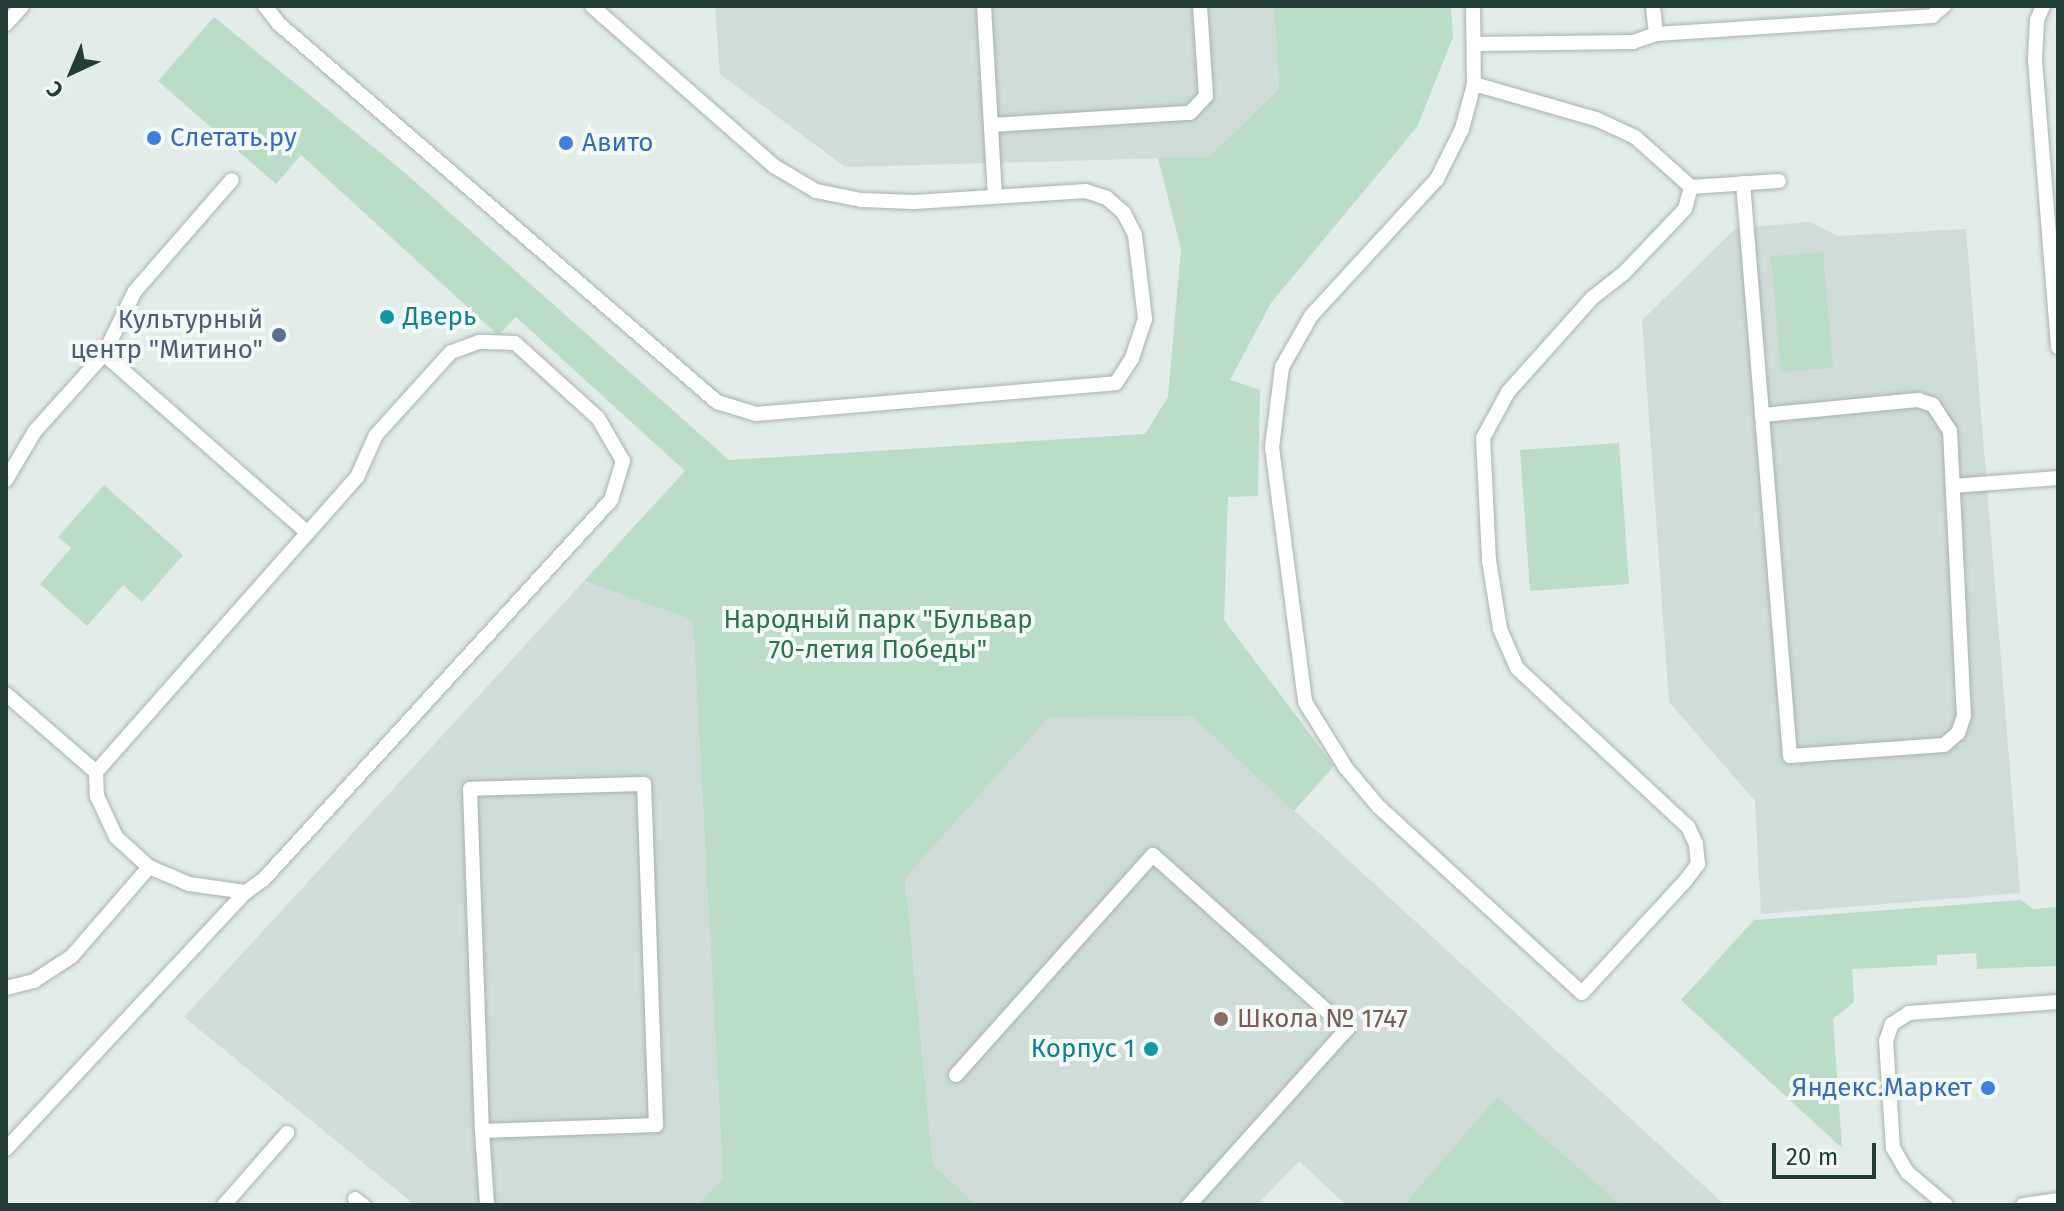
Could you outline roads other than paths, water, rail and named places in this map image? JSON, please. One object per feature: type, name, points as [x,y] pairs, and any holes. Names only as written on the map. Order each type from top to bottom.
[{"type":"lane","points":[[6,24],[22,6]]},
{"type":"lane","points":[[265,6],[279,24],[717,402],[756,414],[1116,383],[1132,358],[1145,319],[1135,235],[1124,213],[1086,191],[995,194],[914,202],[861,200],[816,191],[774,166],[592,6]]},
{"type":"lane","points":[[984,6],[995,194]]},
{"type":"lane","points":[[991,125],[1190,113],[1206,96],[1200,6]]},
{"type":"lane","points":[[1473,6],[1476,44],[1474,84],[1462,129],[1437,179],[1311,316],[1282,367],[1272,447],[1305,702],[1346,768],[1379,807],[1582,993],[1686,880],[1698,864],[1696,844],[1688,827],[1517,668],[1500,629],[1489,560],[1483,438],[1508,392],[1592,298],[1624,273],[1685,209],[1691,187]]},
{"type":"lane","points":[[1653,6],[1656,34]]},
{"type":"lane","points":[[1476,44],[1633,42],[1656,34],[1932,16],[1944,6]]},
{"type":"lane","points":[[2043,6],[2037,20],[2035,60],[2058,347]]},
{"type":"lane","points":[[1474,84],[1596,119],[1635,137],[1691,187],[1779,181]]},
{"type":"lane","points":[[6,480],[35,431],[104,354],[135,291],[232,180]]},
{"type":"lane","points":[[1743,183],[1762,415],[1790,756],[1944,745],[1958,733],[1964,716],[1950,431],[1933,405],[1918,400],[1762,415]]},
{"type":"lane","points":[[6,1149],[246,892],[264,879],[611,500],[623,461],[598,418],[515,343],[479,342],[451,352],[376,435],[357,477],[96,772],[97,796],[116,837],[149,867],[189,884],[246,892]]},
{"type":"lane","points":[[104,354],[308,533]]},
{"type":"lane","points":[[1953,486],[2058,478]]},
{"type":"lane","points":[[6,694],[96,772]]},
{"type":"lane","points":[[482,1131],[656,1125],[644,784],[470,789],[482,1131],[487,1205]]},
{"type":"lane","points":[[956,1075],[1153,855],[1347,1029],[1189,1205]]},
{"type":"lane","points":[[6,988],[34,981],[72,956],[149,867]]},
{"type":"lane","points":[[1946,1205],[1907,1172],[1893,1148],[1886,1041],[1892,1024],[1909,1013],[2058,1002]]},
{"type":"lane","points":[[224,1205],[287,1133]]},
{"type":"lane","points":[[2023,1205],[2058,1200]]},
{"type":"place","name":"Слетать.ру","points":[[154,138]]},
{"type":"place","name":"Авито","points":[[566,143]]},
{"type":"place","name":"Дверь","points":[[387,317]]},
{"type":"place","name":"Культурный центр \"Митино\"","points":[[279,335]]},
{"type":"place","name":"Школа № 1747","points":[[1221,1019]]},
{"type":"place","name":"Корпус 1","points":[[1151,1049]]},
{"type":"place","name":"Яндекс.Маркет","points":[[1988,1088]]},
{"type":"park label","name":"Народный парк \"Бульвар 70-летия Победы\"","points":[[878,635]]}]
